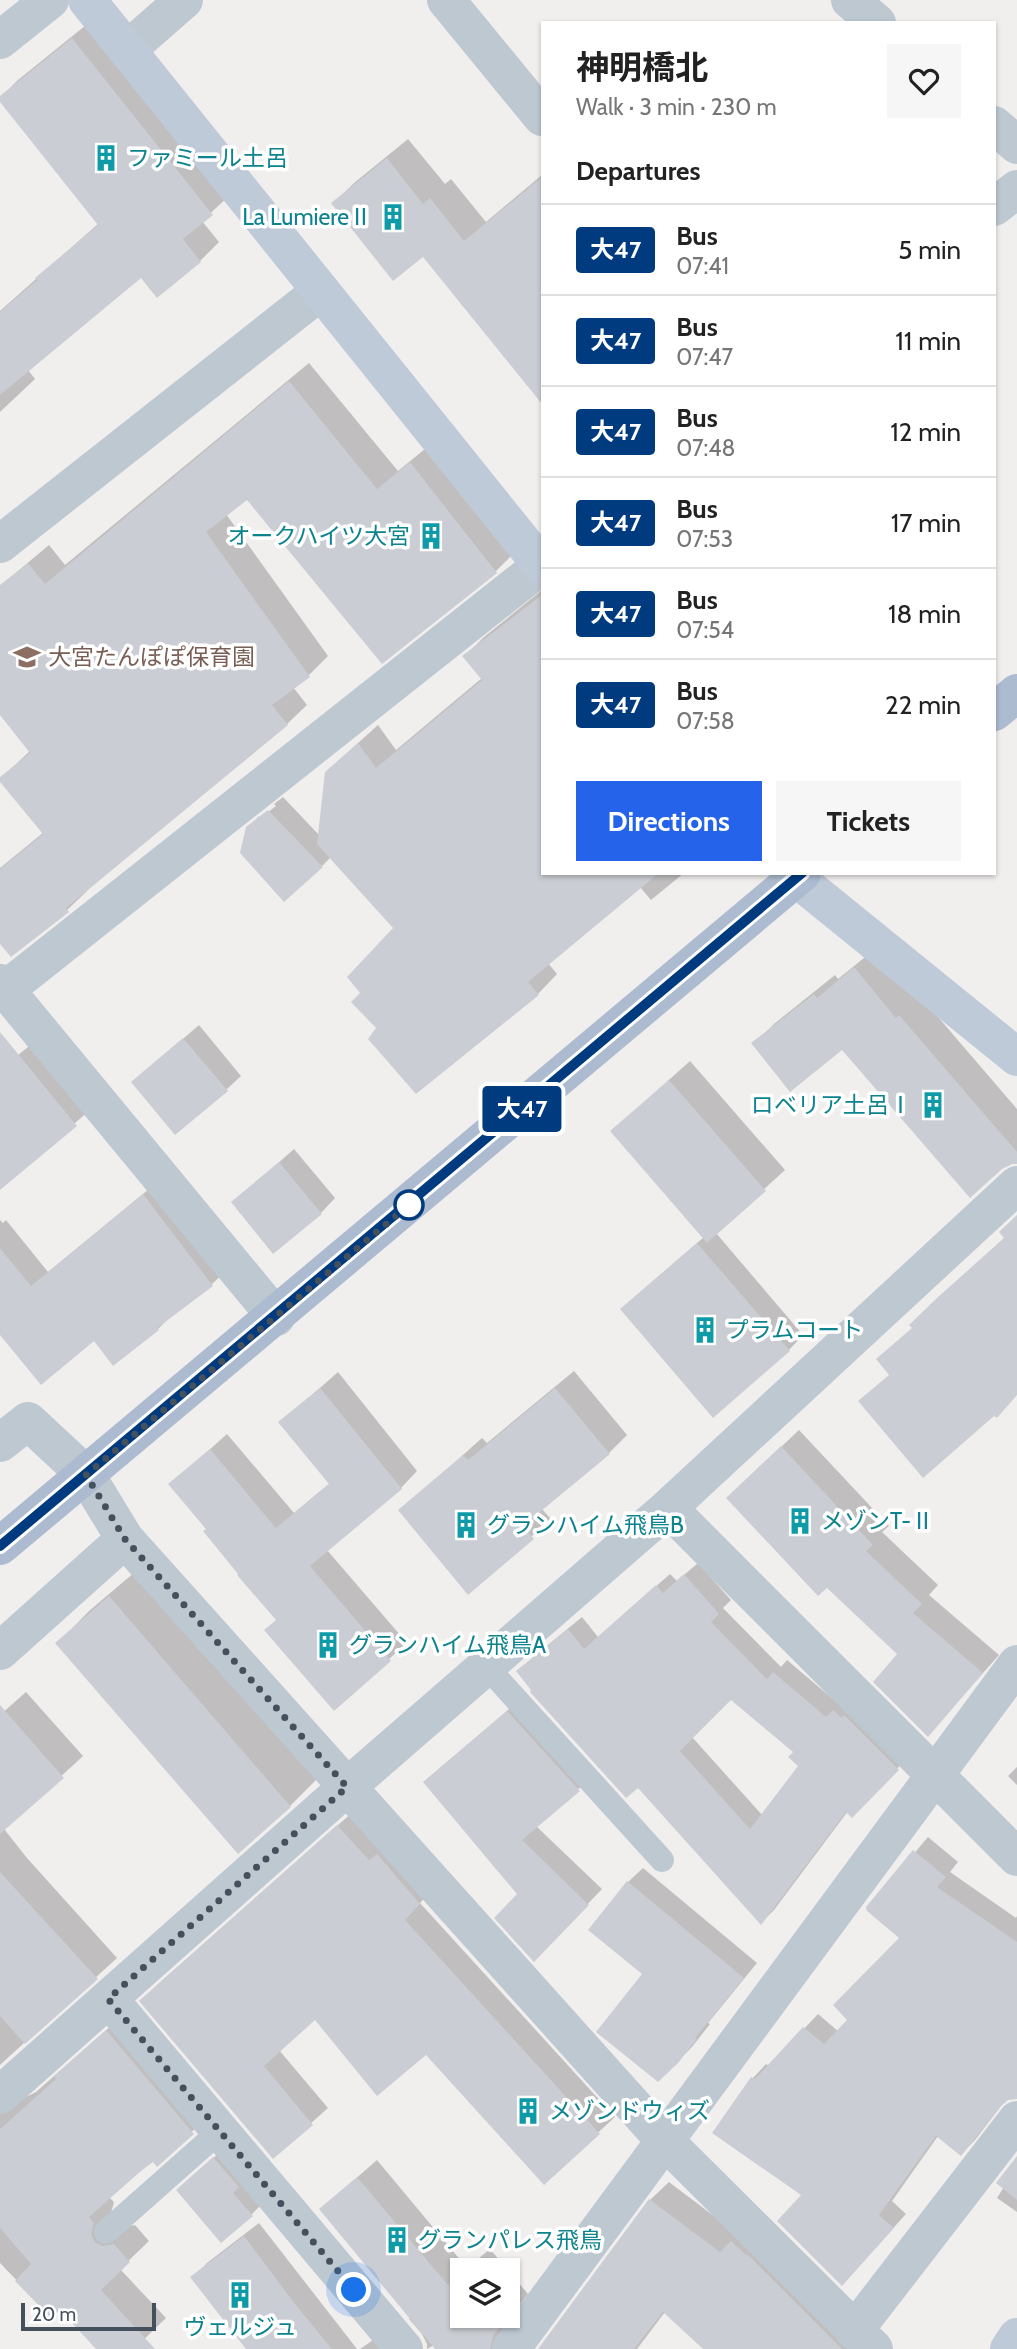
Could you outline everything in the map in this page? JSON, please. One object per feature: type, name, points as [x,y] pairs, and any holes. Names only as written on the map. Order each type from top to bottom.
[{"type":"main road","points":[[996,710],[1017,693]]},
{"type":"main road","points":[[0,1546],[276,1317],[796,875]]},
{"type":"street","points":[[0,40],[50,0]]},
{"type":"street","points":[[87,0],[541,564]]},
{"type":"street","points":[[127,50],[184,0]]},
{"type":"street","points":[[446,0],[541,116]]},
{"type":"street","points":[[851,0],[875,21]]},
{"type":"street","points":[[996,127],[1017,145]]},
{"type":"street","points":[[996,205],[1017,189]]},
{"type":"street","points":[[0,544],[321,291]]},
{"type":"street","points":[[276,1317],[2,989],[541,566]]},
{"type":"street","points":[[796,875],[1017,1057]]},
{"type":"street","points":[[0,2095],[347,1787],[668,1508],[1017,1185]]},
{"type":"street","points":[[0,1443],[28,1421],[86,1475],[125,1539],[665,2141],[864,2340],[1017,2120]]},
{"type":"street","points":[[668,1508],[1017,1857]]},
{"type":"street","points":[[0,1651],[125,1539]]},
{"type":"street","points":[[511,2349],[1017,1664]]},
{"type":"street","points":[[108,1999],[404,2349]]},
{"type":"street","points":[[1009,2349],[1017,2337]]},
{"type":"lane","points":[[486,1666],[662,1860]]},
{"type":"lane","points":[[106,2232],[220,2131]]},
{"type":"building","name":"ファミール土呂","points":[[72,38],[213,215],[183,239],[201,262],[157,298],[141,278],[0,395],[0,312],[37,280],[35,278],[98,225],[0,102],[0,96]]},
{"type":"building","points":[[387,158],[423,204],[430,198],[464,241],[541,178],[541,403],[423,257],[393,281],[331,203]]},
{"type":"building","points":[[289,381],[377,489],[410,462],[497,573],[382,664],[247,500],[206,532],[310,677],[272,705],[288,725],[66,908],[69,912],[11,957],[0,944],[0,869],[43,834],[0,782],[0,777],[30,753],[0,715],[0,585],[28,563],[45,584]]},
{"type":"building","points":[[541,596],[541,875],[657,875],[528,982],[539,995],[416,1094],[368,1039],[376,1028],[351,1002],[360,993],[347,977],[393,928],[317,844],[325,772],[358,743],[376,768],[482,680],[462,656]]},
{"type":"building","points":[[268,810],[323,867],[284,902],[240,853],[246,827]]},
{"type":"building","points":[[854,967],[896,1018],[899,1015],[1017,1152],[1017,1164],[1002,1169],[970,1198],[842,1050],[790,1092],[751,1043],[814,994],[817,998]]},
{"type":"building","points":[[0,1032],[77,1126],[0,1190]]},
{"type":"building","points":[[183,1038],[228,1091],[175,1135],[131,1082]]},
{"type":"building","points":[[669,1080],[766,1191],[707,1243],[610,1131]]},
{"type":"building","points":[[279,1162],[322,1214],[273,1254],[231,1202]]},
{"type":"building","points":[[143,1194],[213,1286],[157,1328],[159,1330],[113,1366],[94,1341],[41,1385],[0,1335],[0,1248],[31,1286]]},
{"type":"building","points":[[1017,1215],[1017,1395],[997,1418],[994,1416],[923,1478],[858,1401],[889,1375],[876,1359],[912,1328],[909,1325],[937,1298],[1004,1238],[999,1232]]},
{"type":"building","name":"プラムコート","points":[[697,1243],[790,1351],[713,1418],[620,1309]]},
{"type":"building","points":[[320,1388],[402,1489],[310,1566],[391,1661],[334,1711],[264,1630],[276,1620],[237,1575],[203,1531],[206,1529],[168,1484],[210,1449],[276,1528],[329,1484],[278,1422]]},
{"type":"building","points":[[555,1388],[610,1454],[523,1526],[534,1539],[468,1595],[398,1510],[463,1455],[468,1460]]},
{"type":"building","points":[[781,1446],[873,1545],[866,1551],[922,1604],[913,1613],[983,1673],[928,1737],[873,1682],[897,1654],[827,1588],[818,1596],[726,1498]]},
{"type":"building","points":[[684,1574],[719,1614],[711,1622],[767,1679],[773,1672],[826,1717],[833,1710],[842,1718],[844,1715],[899,1770],[852,1818],[846,1812],[761,1925],[638,1788],[626,1798],[530,1692],[516,1671],[568,1629],[584,1649],[656,1585],[663,1593]],"holes":[[[731,1700],[793,1752],[788,1757],[798,1766],[750,1829],[680,1751]]]},
{"type":"building","points":[[109,1596],[291,1807],[238,1854],[55,1643]]},
{"type":"building","points":[[0,1705],[64,1778],[0,1834]]},
{"type":"building","points":[[507,1711],[580,1791],[522,1840],[589,1905],[534,1962],[494,1918],[517,1894],[423,1782]]},
{"type":"building","points":[[337,1825],[369,1860],[377,1854],[420,1904],[405,1920],[600,2134],[544,2185],[426,2055],[377,2096],[315,2020],[264,2066],[313,2125],[273,2159],[139,2001]]},
{"type":"building","points":[[913,1850],[946,1877],[937,1887],[1017,1942],[1017,2099],[1008,2100],[1000,2107],[961,2156],[936,2136],[879,2215],[894,2228],[842,2286],[777,2221],[801,2195],[712,2133],[751,2077],[755,2079],[803,2027],[824,2044],[847,2020],[833,2005],[899,1938],[867,1911],[866,1907]]},
{"type":"building","points":[[0,1872],[98,1979],[25,2044],[0,2016]]},
{"type":"building","points":[[627,1881],[744,1978],[678,2063],[658,2082],[596,2032],[642,1974],[588,1930]]},
{"type":"building","points":[[106,2030],[194,2134],[157,2167],[153,2162],[142,2170],[89,2217],[94,2223],[91,2234],[95,2242],[102,2246],[114,2244],[130,2262],[101,2290],[155,2349],[96,2349],[60,2310],[51,2318],[15,2281],[31,2264],[0,2228],[0,2129]]},
{"type":"building","points":[[1017,2156],[1017,2200],[996,2183]]},
{"type":"building","points":[[213,2157],[239,2187],[233,2193],[253,2216],[221,2243],[176,2190]]},
{"type":"building","name":"グランパレス飛鳥","points":[[357,2177],[448,2285],[450,2283],[450,2328],[499,2328],[493,2336],[490,2349],[435,2349],[319,2209]]},
{"type":"building","points":[[649,2199],[720,2252],[731,2241],[842,2349],[703,2349],[663,2312],[634,2349],[538,2349]]},
{"type":"building","name":"ヴェルジュ","points":[[244,2236],[332,2349],[246,2349],[190,2277]]},
{"type":"bus line","name":"大47","points":[[0,1546],[800,875]]},
{"type":"place","name":"ファミール土呂","points":[[106,158]]},
{"type":"place","name":"La LumiereⅡ","points":[[393,217]]},
{"type":"place","name":"オークハイツ大宮","points":[[431,536]]},
{"type":"place","name":"大宮たんぽぽ保育園","points":[[27,657]]},
{"type":"place","name":"ロベリア土呂Ⅰ","points":[[933,1105]]},
{"type":"place","name":"プラムコート","points":[[705,1330]]},
{"type":"place","name":"メゾンT-Ⅱ","points":[[800,1521]]},
{"type":"place","name":"グランハイム飛鳥B","points":[[466,1525]]},
{"type":"place","name":"グランハイム飛鳥A","points":[[328,1645]]},
{"type":"place","name":"メゾンドウィズ","points":[[528,2111]]},
{"type":"place","name":"グランパレス飛鳥","points":[[397,2240]]},
{"type":"place","name":"ヴェルジュ","points":[[240,2295]]},
{"type":"route","points":[[354,2290],[108,1999],[347,1787],[125,1539],[86,1475],[409,1205]]}]
